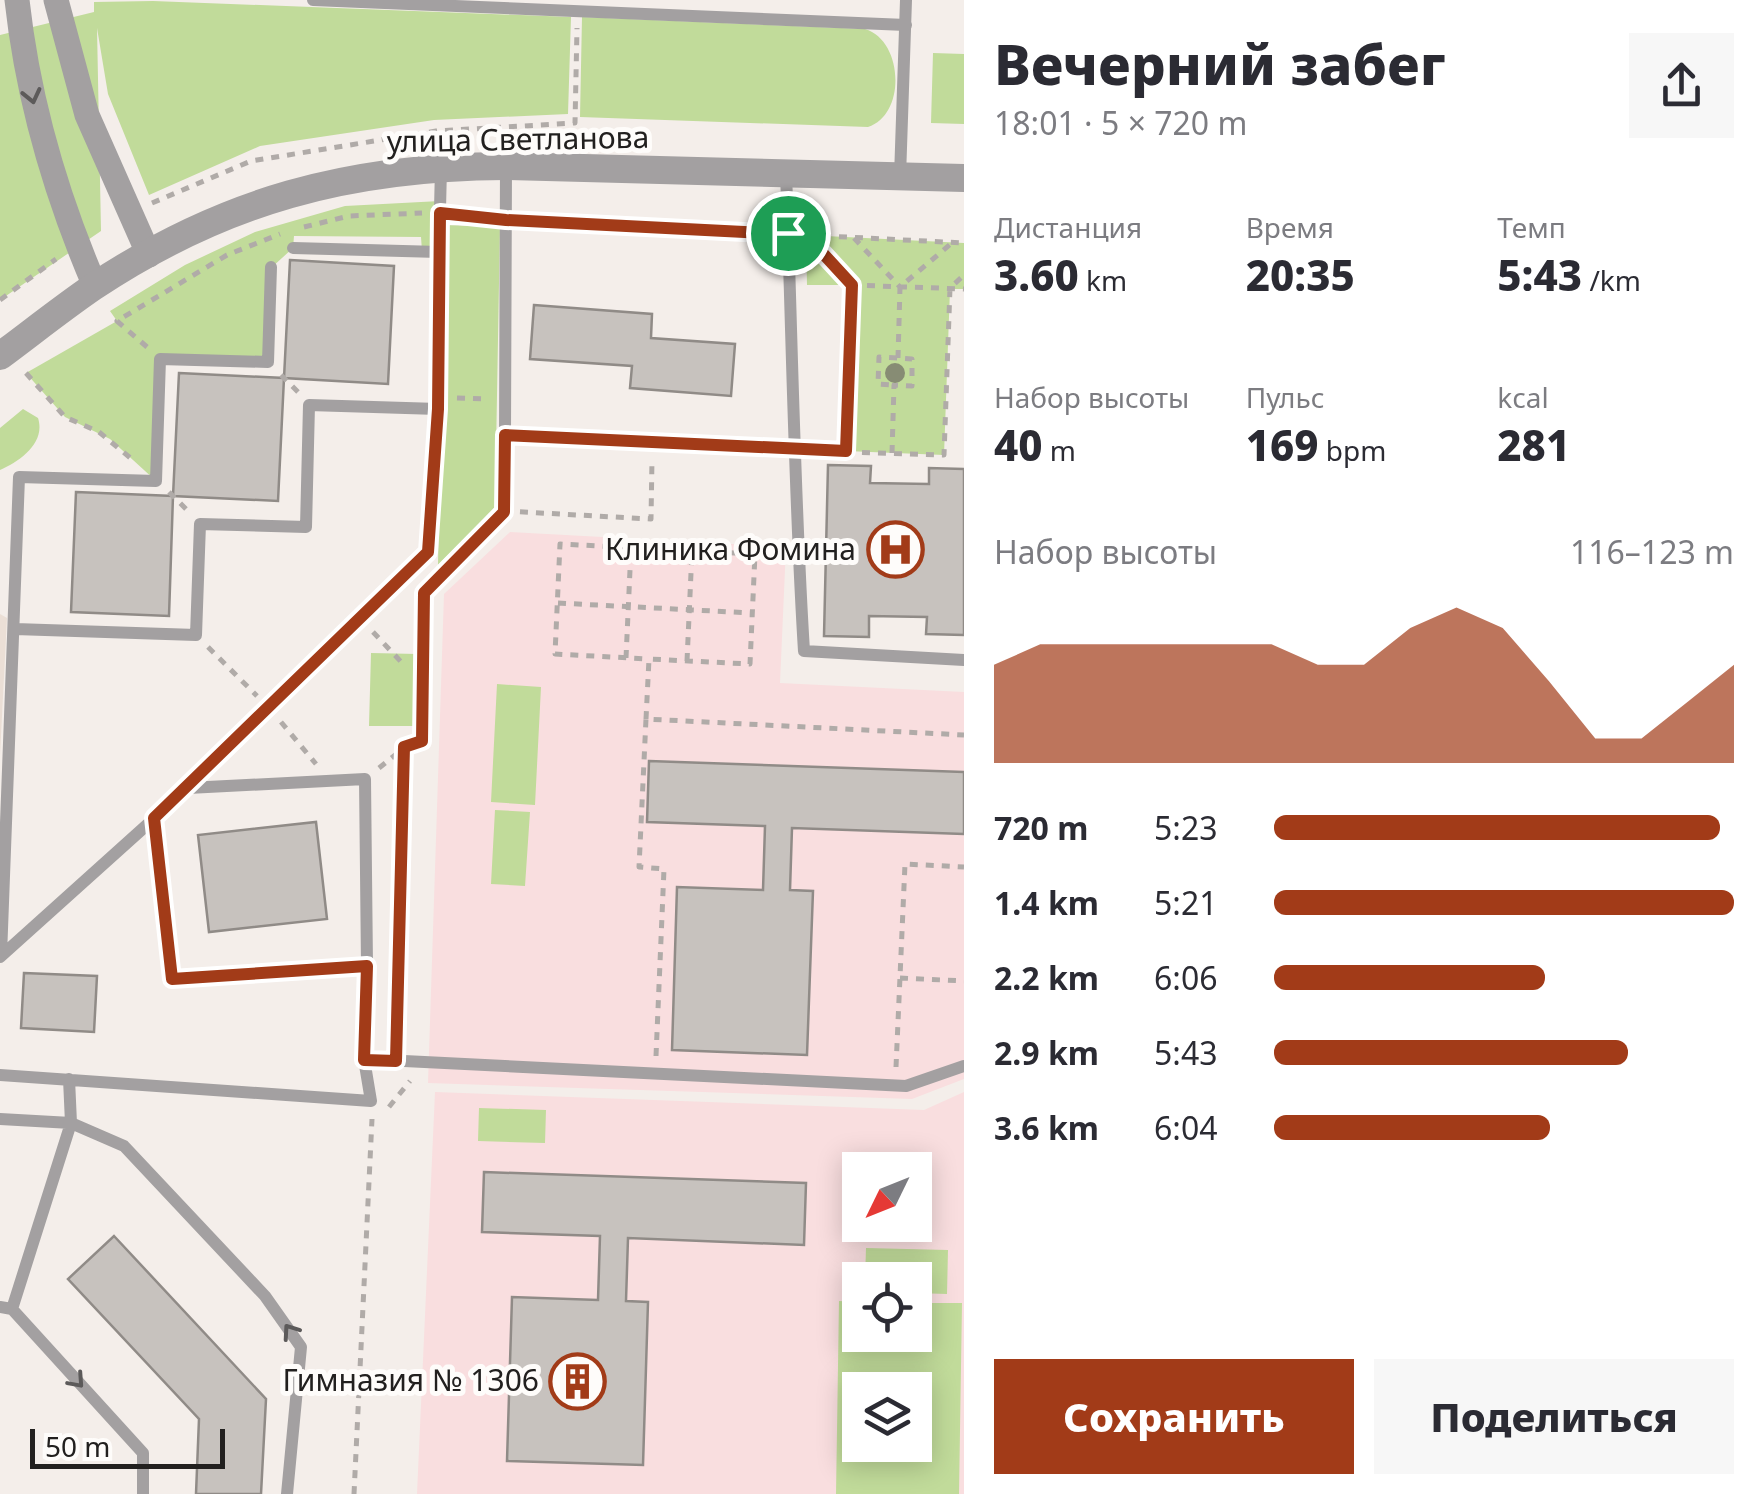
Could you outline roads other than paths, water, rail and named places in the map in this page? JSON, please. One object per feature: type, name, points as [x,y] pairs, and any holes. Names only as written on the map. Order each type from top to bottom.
[{"type":"street","points":[[56,0],[87,115],[148,255]]},
{"type":"street","points":[[17,1],[29,87],[53,178],[95,286]]},
{"type":"street","name":"улица Светланова","points":[[0,356],[95,286],[222,216],[295,190],[372,174],[441,166],[506,166],[964,178]]},
{"type":"lane","points":[[0,8],[26,0]]},
{"type":"lane","points":[[313,0],[906,25]]},
{"type":"lane","points":[[900,176],[906,0]]},
{"type":"lane","points":[[0,957],[188,788],[428,552],[438,409],[441,166]]},
{"type":"lane","points":[[506,166],[505,435],[796,451]]},
{"type":"lane","points":[[786,173],[796,451],[794,499],[804,651],[964,660]]},
{"type":"lane","points":[[294,248],[440,252]]},
{"type":"lane","points":[[0,957],[20,477],[156,481],[160,359],[268,362],[271,268]]},
{"type":"lane","points":[[15,629],[196,635],[200,524],[306,528],[310,405],[438,409]]},
{"type":"lane","points":[[0,1075],[372,1101],[364,1060],[365,780],[188,788]]},
{"type":"lane","points":[[154,818],[172,979],[367,966]]},
{"type":"lane","points":[[364,1060],[895,1086],[906,1086],[964,1066]]},
{"type":"lane","points":[[69,1079],[71,1123],[6,1308],[144,1453],[143,1494]]},
{"type":"lane","points":[[0,1119],[71,1123],[124,1146],[266,1296],[301,1347],[287,1494]]},
{"type":"place","name":"Клиника Фомина","points":[[895,550]]},
{"type":"place","name":"Гимназия № 1306","points":[[578,1381]]}]
